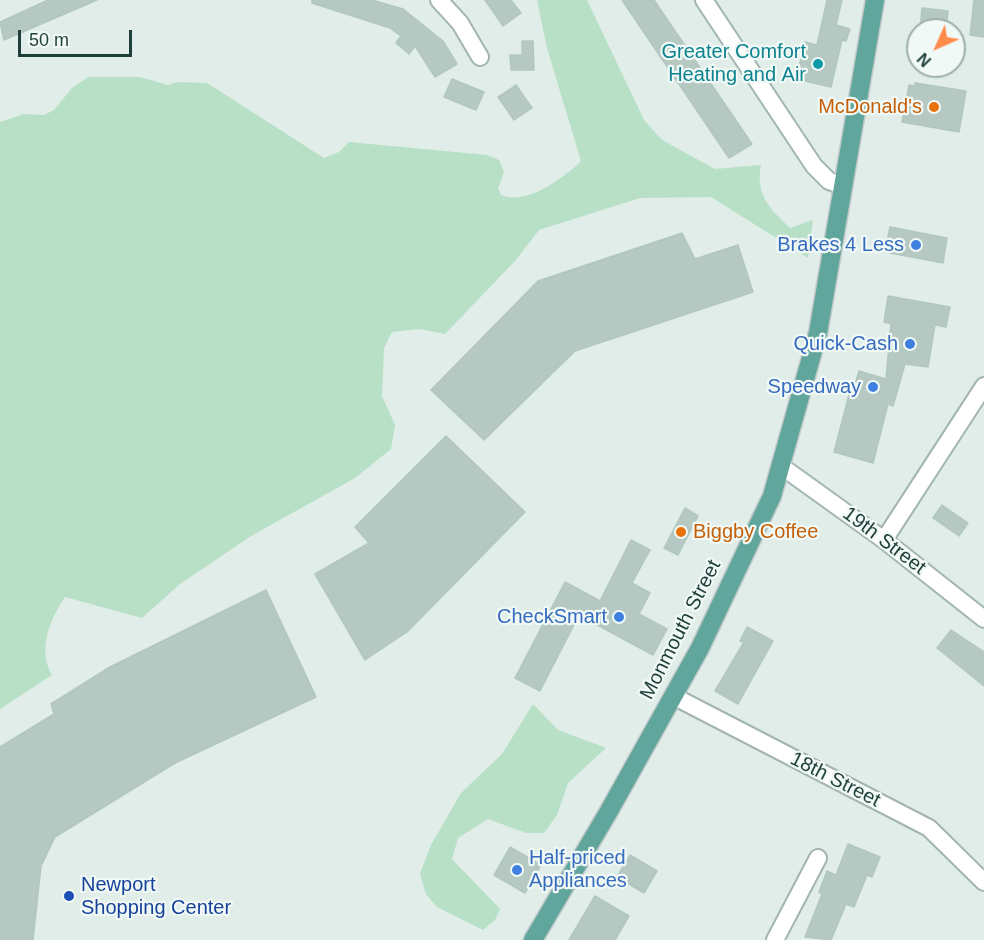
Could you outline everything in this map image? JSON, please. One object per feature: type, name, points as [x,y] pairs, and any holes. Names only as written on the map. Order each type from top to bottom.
[{"type":"main road","name":"Monmouth Street","points":[[533,940],[700,648],[766,511],[818,333],[878,2]]},
{"type":"main road","points":[[548,940],[563,913],[563,891]]},
{"type":"street","points":[[439,0],[460,23],[480,57]]},
{"type":"street","points":[[704,0],[814,166],[829,181],[843,186]]},
{"type":"street","points":[[884,540],[984,386]]},
{"type":"street","name":"19th Street","points":[[781,466],[884,540],[984,619]]},
{"type":"street","name":"18th Street","points":[[673,696],[929,828],[984,882]]},
{"type":"street","points":[[775,940],[818,858]]},
{"type":"green space","points":[[537,0],[587,0],[644,120],[662,140],[715,169],[761,165],[760,185],[770,208],[790,228],[813,220],[808,258],[711,197],[640,198],[539,230],[515,261],[445,334],[420,329],[392,332],[384,348],[382,396],[395,425],[391,449],[355,478],[251,536],[180,584],[142,618],[65,597],[47,635],[46,655],[52,675],[0,709],[0,122],[24,114],[44,115],[54,110],[72,88],[88,77],[140,77],[168,85],[177,82],[207,83],[324,158],[339,152],[349,142],[487,155],[499,160],[504,172],[498,188],[501,195],[522,197],[533,194],[555,182],[581,161],[547,48]]},
{"type":"green space","points":[[533,704],[558,730],[606,748],[568,783],[557,815],[544,833],[526,833],[488,819],[458,838],[452,859],[500,909],[495,920],[483,930],[437,907],[426,894],[420,874],[431,845],[461,793],[502,754]]},
{"type":"building","points":[[48,0],[97,0],[4,40],[0,22]]},
{"type":"building","points":[[312,0],[372,0],[403,9],[443,41],[457,64],[435,77],[415,46],[409,54],[396,43],[401,36],[390,28],[312,3]]},
{"type":"building","points":[[485,0],[511,0],[521,13],[503,26]]},
{"type":"building","points":[[622,0],[654,0],[752,144],[729,158]]},
{"type":"building","points":[[827,0],[842,0],[836,25],[850,29],[846,41],[842,40],[831,87],[796,79],[805,42],[817,45]]},
{"type":"building","points":[[974,0],[984,0],[984,37],[970,35]]},
{"type":"building","points":[[922,8],[948,11],[947,18],[921,18]]},
{"type":"building","points":[[522,41],[533,41],[534,70],[511,70],[510,55],[522,55]]},
{"type":"building","points":[[452,79],[484,92],[476,110],[444,97]]},
{"type":"building","name":"McDonald's","points":[[915,83],[966,91],[959,132],[902,122],[909,85],[915,86]]},
{"type":"building","points":[[516,85],[532,108],[514,120],[498,97]]},
{"type":"building","name":"Brakes 4 Less","points":[[890,227],[947,238],[943,263],[885,252]]},
{"type":"building","points":[[682,233],[695,259],[738,245],[753,292],[575,351],[484,440],[431,390],[538,281]]},
{"type":"building","points":[[888,296],[950,307],[946,327],[935,325],[928,367],[905,364],[893,406],[888,404],[873,463],[834,452],[850,391],[853,391],[859,371],[886,379],[891,324],[884,322]]},
{"type":"building","points":[[446,436],[525,512],[407,632],[365,660],[315,574],[369,543],[355,527]]},
{"type":"building","points":[[942,505],[968,523],[959,536],[933,518]]},
{"type":"building","name":"Biggby Coffee","points":[[685,508],[698,516],[678,555],[664,548]]},
{"type":"building","points":[[631,540],[650,550],[632,583],[650,593],[639,614],[667,629],[653,655],[579,615],[540,691],[515,678],[565,582],[600,601]]},
{"type":"building","points":[[266,590],[316,697],[175,763],[55,837],[41,866],[33,940],[0,940],[0,747],[54,714],[51,704],[110,667]]},
{"type":"building","points":[[747,627],[773,641],[738,704],[715,691],[744,642],[740,641]]},
{"type":"building","points":[[951,630],[984,652],[984,686],[937,648]]},
{"type":"building","points":[[848,844],[880,857],[872,877],[867,875],[854,907],[846,904],[831,940],[805,937],[822,894],[819,892],[827,871],[836,875]]},
{"type":"building","name":"Half-priced Appliances","points":[[510,847],[541,865],[525,893],[494,875]]},
{"type":"building","points":[[630,855],[657,871],[644,893],[617,877]]},
{"type":"building","points":[[595,896],[629,916],[615,940],[569,940]]},
{"type":"place","name":"Greater Comfort Heating and Air","points":[[818,64]]},
{"type":"place","name":"McDonald's","points":[[934,107]]},
{"type":"place","name":"Brakes 4 Less","points":[[916,245]]},
{"type":"place","name":"Quick-Cash","points":[[910,344]]},
{"type":"place","name":"Speedway","points":[[873,387]]},
{"type":"place","name":"Biggby Coffee","points":[[681,532]]},
{"type":"place","name":"CheckSmart","points":[[619,617]]},
{"type":"place","name":"Half-priced Appliances","points":[[517,870]]},
{"type":"place","name":"Newport Shopping Center","points":[[69,896]]}]
